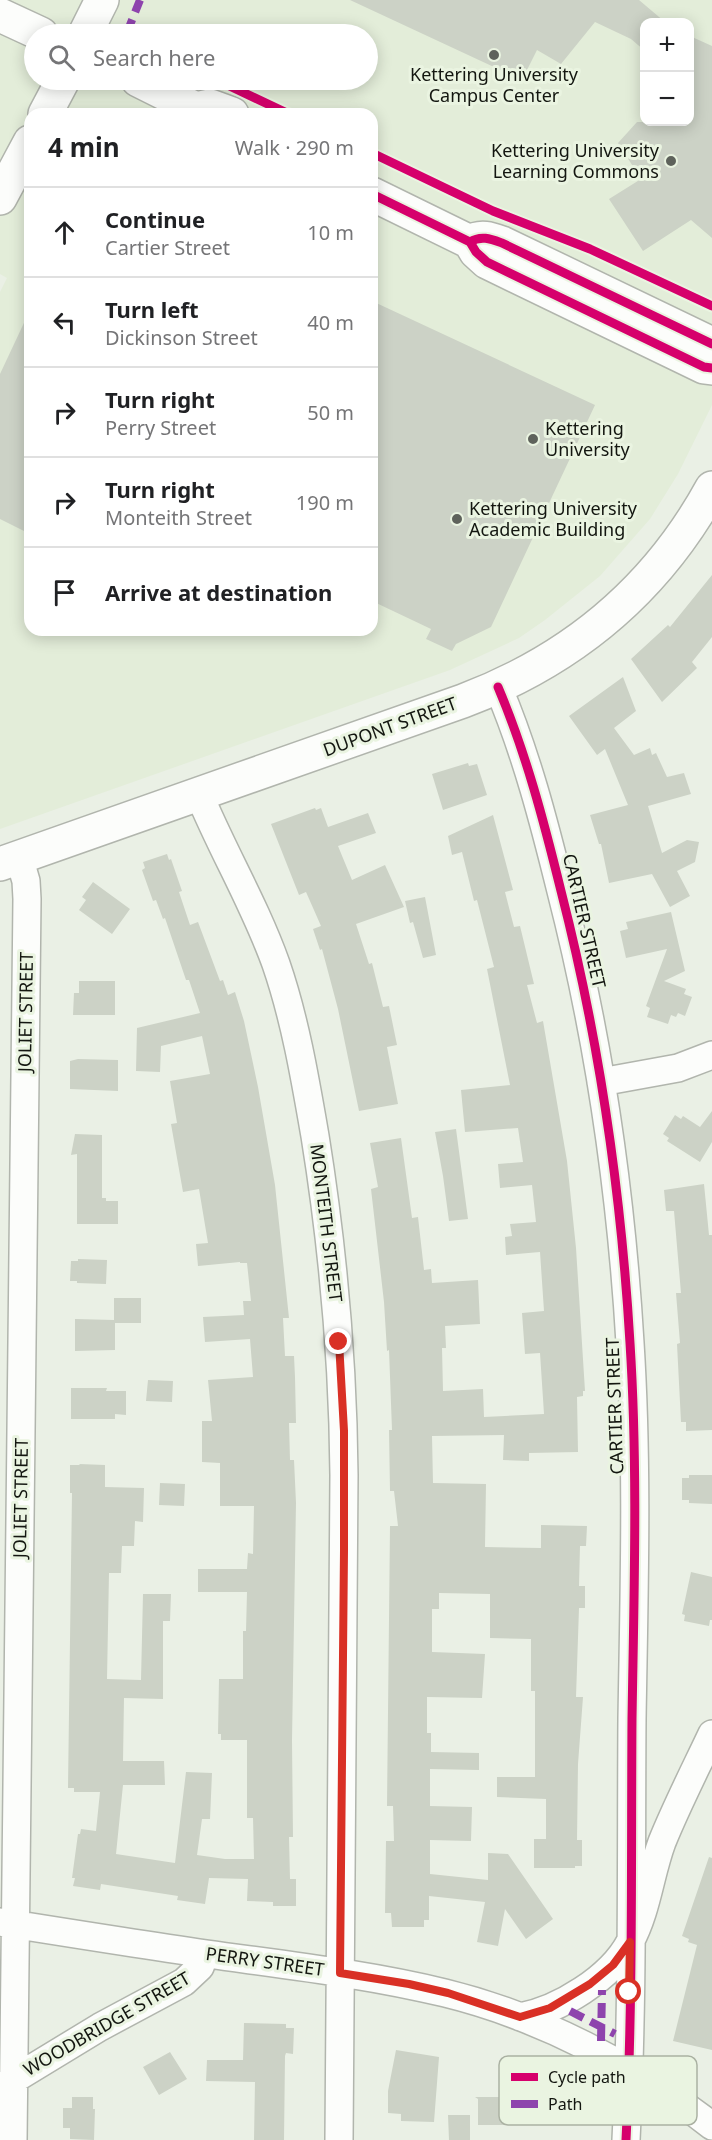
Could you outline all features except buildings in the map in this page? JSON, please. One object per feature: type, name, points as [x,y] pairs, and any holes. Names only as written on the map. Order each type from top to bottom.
[{"type":"street","points":[[90,24],[102,0]]},
{"type":"street","points":[[0,15],[24,26]]},
{"type":"street","points":[[48,108],[58,90]]},
{"type":"street","points":[[157,90],[192,108]]},
{"type":"street","points":[[0,198],[24,153]]},
{"type":"street","points":[[378,197],[470,242],[476,252],[487,262],[704,367],[712,368]]},
{"type":"street","points":[[470,242],[475,238],[483,238],[502,243],[712,344]]},
{"type":"street","name":"DUPONT STREET","points":[[10,860],[498,687],[538,667],[569,648],[625,602],[667,558],[691,524],[712,488]]},
{"type":"street","name":"CARTIER STREET","points":[[498,687],[524,757],[573,938],[601,1082],[624,1257],[634,1425],[628,2056]]},
{"type":"street","name":"MONTEITH STREET","points":[[200,794],[213,827],[246,891],[278,972],[304,1073],[326,1209],[336,1298],[344,1431],[339,2140]]},
{"type":"street","name":"JOLIET STREET","points":[[10,860],[26,881],[27,899],[8,1923],[7,2083],[13,2140]]},
{"type":"street","points":[[601,1082],[678,1068],[712,1055]]},
{"type":"street","points":[[520,2017],[550,2008],[590,1984],[613,1965],[630,1942],[638,1923],[661,1845],[712,1734]]},
{"type":"street","name":"PERRY STREET","points":[[8,1923],[409,1984],[448,1993],[520,2017],[603,2056]]},
{"type":"street","name":"WOODBRIDGE STREET","points":[[7,2083],[100,2027],[184,1982],[200,1968],[205,1954]]},
{"type":"street","name":"PERRY STREET","points":[[697,2114],[712,2126]]},
{"type":"street","name":"CARTIER STREET","points":[[626,2125],[626,2140]]},
{"type":"shaded area","name":"Kettering University","points":[[0,0],[712,0],[712,405],[678,474],[650,519],[600,576],[519,638],[450,670],[0,829],[0,292],[7,278],[0,274]]},
{"type":"marked path","points":[[130,24],[140,0]]},
{"type":"marked path","points":[[601,2041],[602,1990]]},
{"type":"marked path","points":[[570,2011],[615,2034]]},
{"type":"cycle path","points":[[238,90],[276,108]]},
{"type":"cycle path","points":[[378,156],[493,211],[590,249],[712,306]]},
{"type":"cycle path","points":[[378,197],[470,242]]},
{"type":"cycle path","points":[[712,344],[502,243],[482,238],[470,242],[476,252],[487,262],[704,367],[712,368]]},
{"type":"cycle path","points":[[498,687],[526,762],[575,947],[597,1059],[621,1229],[632,1390],[635,1531],[629,2056]]},
{"type":"cycle path","points":[[626,2140],[627,2125]]},
{"type":"place","name":"Kettering University Campus Center","points":[[494,55]]},
{"type":"place","name":"Kettering University Learning Commons","points":[[671,161]]},
{"type":"place","name":"Kettering University","points":[[533,439]]},
{"type":"place","name":"Kettering University Academic Building","points":[[457,519]]},
{"type":"route","points":[[339,1342],[344,1431],[340,1973],[448,1993],[520,2017],[540,2013],[590,1984],[613,1965],[630,1942],[629,1992]]}]
